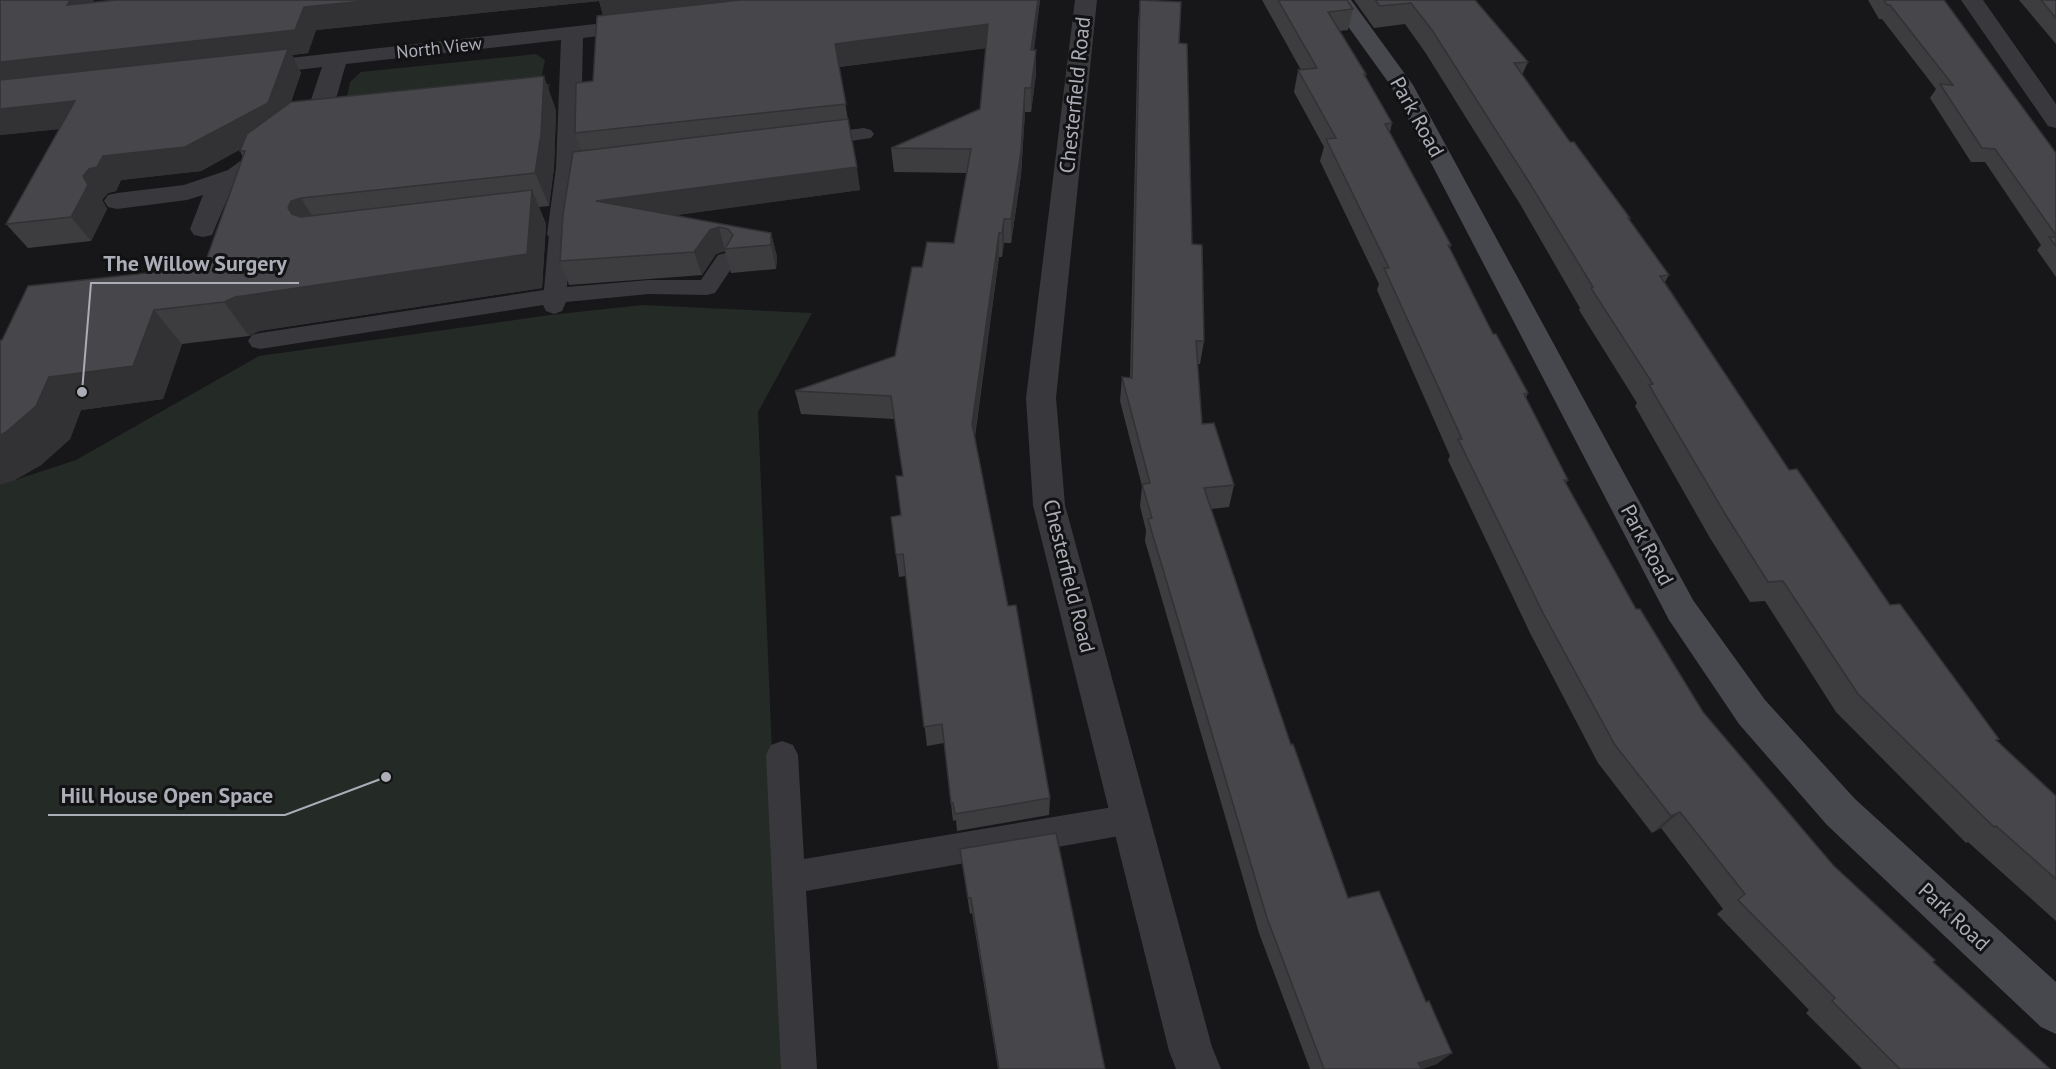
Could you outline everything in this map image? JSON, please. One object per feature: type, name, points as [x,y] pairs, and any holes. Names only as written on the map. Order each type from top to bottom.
[{"type":"street","name":"Chesterfield Road","points":[[1086,0],[1041,398],[1049,505],[1191,1051],[1199,1069]]},
{"type":"street","name":"Park Road","points":[[1340,0],[1402,85],[1681,610],[1752,712],[1841,812],[2056,1012]]},
{"type":"street","points":[[1972,0],[2056,121]]},
{"type":"street","name":"North View","points":[[232,70],[666,23]]},
{"type":"street","points":[[554,221],[580,167],[572,33]]},
{"type":"street","points":[[117,201],[187,192],[237,175],[308,122],[320,109],[336,59]]},
{"type":"street","points":[[203,229],[222,180]]},
{"type":"lane","points":[[793,142],[864,134]]},
{"type":"lane","points":[[554,221],[554,301]]},
{"type":"lane","points":[[260,341],[649,287],[707,288],[726,260]]},
{"type":"lane","points":[[782,754],[799,1069]]},
{"type":"lane","points":[[789,878],[1131,819]]},
{"type":"shaded area","points":[[536,54],[545,60],[540,84],[550,84],[545,104],[346,102],[350,82],[361,72]]},
{"type":"shaded area","points":[[643,305],[812,313],[758,412],[785,1069],[0,1069],[0,485],[76,460],[259,356],[550,315]]},
{"type":"building","points":[[0,0],[70,0],[67,5],[116,0],[375,0],[304,7],[295,30],[0,62]]},
{"type":"building","points":[[740,0],[1038,0],[1031,50],[1036,50],[1031,88],[1025,88],[1021,151],[1011,219],[1004,219],[1002,233],[999,233],[972,424],[1008,606],[1016,605],[1050,798],[955,814],[953,803],[951,803],[942,724],[924,727],[903,554],[896,555],[891,517],[901,515],[896,476],[903,476],[891,396],[795,391],[895,356],[912,267],[922,267],[927,242],[954,243],[971,149],[891,148],[980,109],[988,24],[835,44],[846,104],[575,133],[576,83],[593,81],[597,16]]},
{"type":"building","points":[[1140,0],[1181,2],[1179,43],[1187,44],[1192,244],[1202,245],[1204,341],[1196,341],[1202,424],[1214,423],[1234,485],[1204,488],[1291,745],[1293,744],[1348,898],[1379,891],[1426,1002],[1429,1001],[1452,1053],[1418,1063],[1422,1069],[1324,1069],[1267,918],[1148,519],[1152,518],[1142,484],[1150,483],[1122,377],[1132,378]]},
{"type":"building","points":[[1278,0],[1347,0],[1353,9],[1328,12],[1366,74],[1364,74],[1392,123],[1385,124],[1451,245],[1448,245],[1493,334],[1496,334],[1528,393],[1524,394],[1568,480],[1564,480],[1636,609],[1640,609],[1703,712],[1833,865],[1935,960],[1933,962],[2050,1069],[1900,1069],[1832,1001],[1835,998],[1738,900],[1745,894],[1680,812],[1671,816],[1615,745],[1543,613],[1458,439],[1462,439],[1384,268],[1389,268],[1326,139],[1336,138],[1298,70],[1317,68]]},
{"type":"building","points":[[1375,0],[1475,0],[1528,62],[1514,63],[1570,142],[1574,142],[1630,218],[1628,218],[1669,275],[1660,276],[1789,470],[1797,469],[1890,605],[1900,604],[1999,739],[1996,740],[2056,796],[2056,879],[1996,826],[1994,827],[1858,694],[1783,581],[1768,582],[1649,385],[1653,384],[1432,30],[1411,3],[1380,6]]},
{"type":"building","points":[[1884,0],[1944,0],[2056,153],[2056,235],[1995,149],[1982,148],[1940,84],[1953,85]]},
{"type":"building","points":[[2041,0],[2056,0],[2056,18]]},
{"type":"building","points":[[288,49],[268,103],[185,147],[103,156],[97,167],[89,169],[83,176],[88,185],[71,217],[6,224],[75,101],[0,109],[0,80]]},
{"type":"building","points":[[544,76],[541,134],[535,173],[301,198],[291,201],[288,208],[292,214],[301,217],[532,190],[527,254],[235,297],[224,302],[154,310],[133,366],[49,377],[36,406],[0,435],[0,340],[28,286],[184,269],[185,266],[205,263],[245,151],[240,151],[247,134],[291,102]]},
{"type":"building","points":[[848,119],[857,167],[596,201],[771,233],[771,245],[725,249],[733,235],[728,229],[719,227],[710,230],[694,252],[560,261],[563,214],[573,152]]},
{"type":"building","points":[[2049,237],[2056,237],[2056,246]]},
{"type":"building","points":[[1056,833],[1105,1069],[999,1069],[971,898],[968,898],[960,849]]},
{"type":"place","name":"The Willow Surgery","points":[[82,392]]},
{"type":"place","name":"Hill House Open Space","points":[[386,777]]}]
